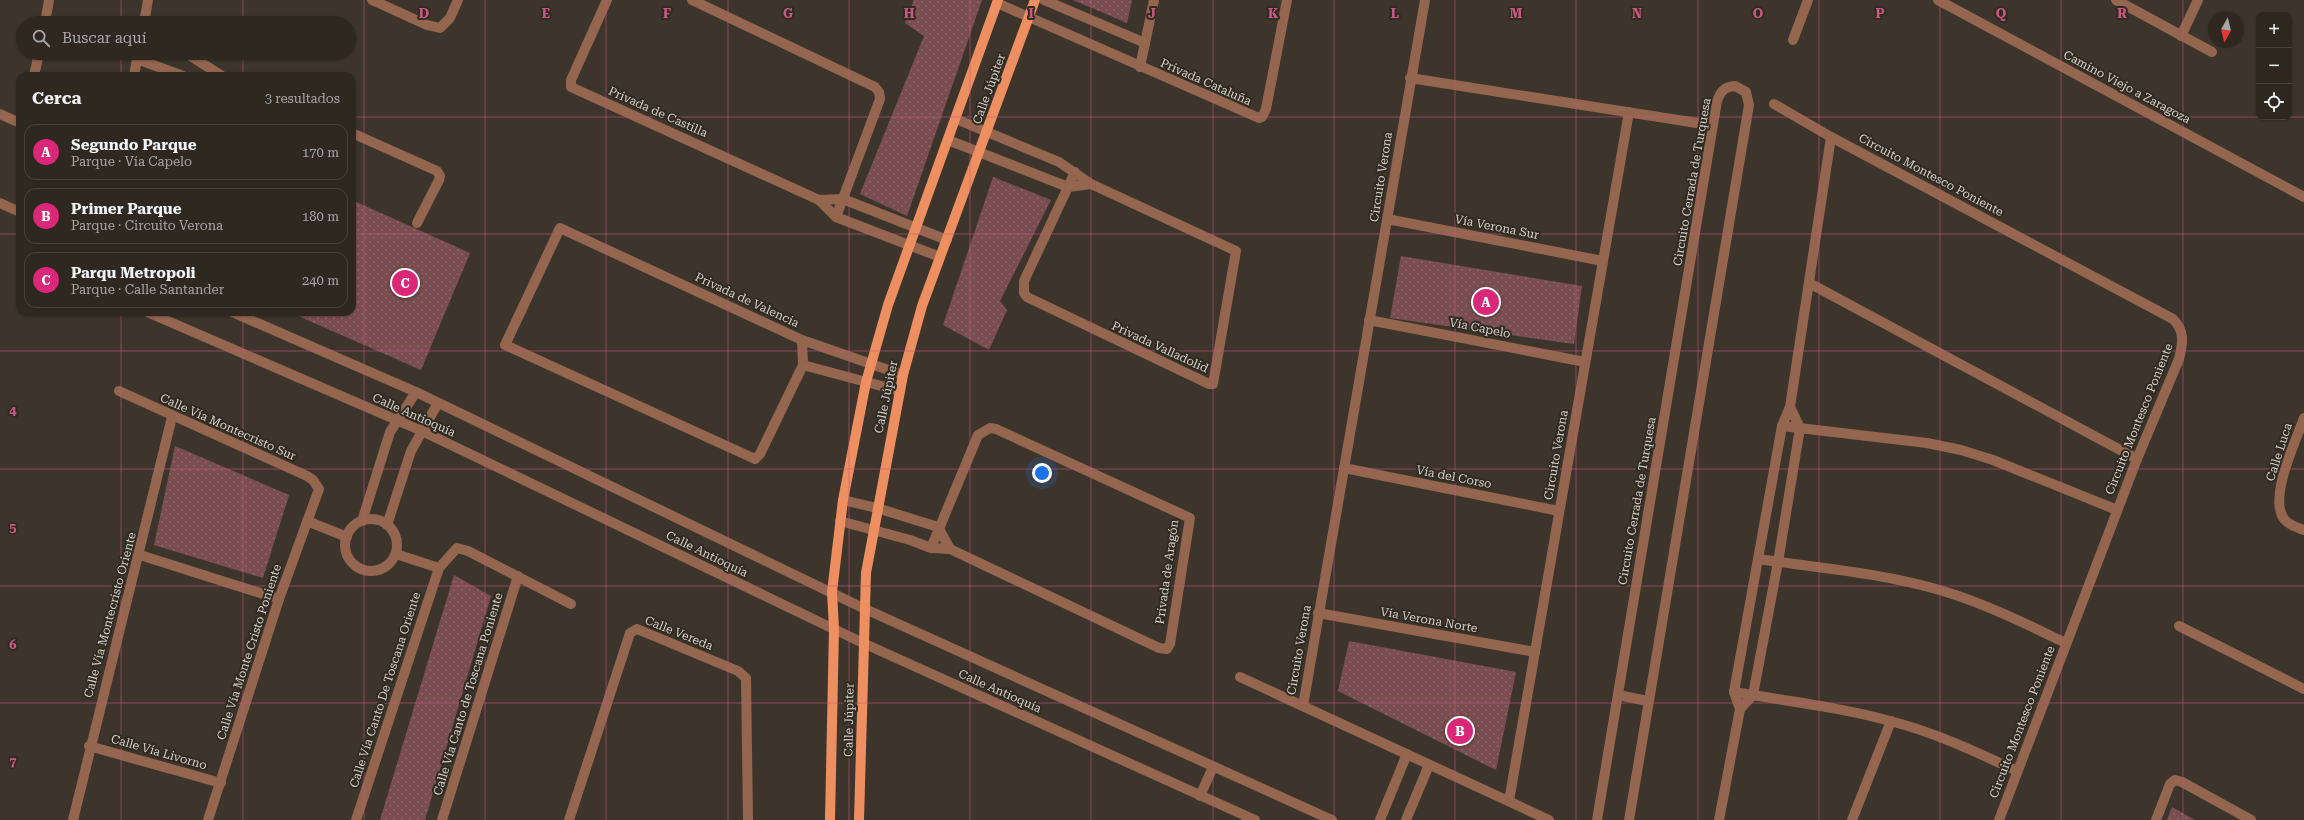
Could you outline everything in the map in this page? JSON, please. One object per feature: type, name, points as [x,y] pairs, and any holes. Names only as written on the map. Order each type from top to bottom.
[{"type":"main road","name":"Calle Júpiter","points":[[860,820],[863,608],[866,573],[903,375],[922,306],[1035,0]]},
{"type":"main road","name":"Calle Júpiter","points":[[830,820],[834,629],[832,592],[843,500],[866,382],[888,305],[997,2]]},
{"type":"street","points":[[46,16],[49,0]]},
{"type":"street","points":[[145,16],[148,0]]},
{"type":"street","points":[[372,0],[427,26],[440,28],[450,18],[458,0]]},
{"type":"street","name":"Privada de Castilla","points":[[607,0],[571,80],[571,87],[820,200],[836,217],[940,257]]},
{"type":"street","points":[[692,0],[875,87],[879,92],[880,99],[836,217]]},
{"type":"street","points":[[1044,0],[1145,43]]},
{"type":"street","points":[[1140,67],[1154,0]]},
{"type":"street","name":"Privada Cataluña","points":[[997,2],[1029,18],[1255,118],[1262,117],[1266,109],[1287,0]]},
{"type":"street","name":"Circuito Verona","points":[[1303,706],[1410,78],[1425,0]]},
{"type":"street","points":[[1793,40],[1808,0]]},
{"type":"street","name":"Camino Viejo a Zaragoza","points":[[1938,0],[2304,196]]},
{"type":"street","points":[[2116,0],[2212,52]]},
{"type":"street","points":[[2181,36],[2198,0]]},
{"type":"street","points":[[35,72],[37,60]]},
{"type":"street","points":[[135,72],[137,60]]},
{"type":"street","points":[[147,60],[174,72]]},
{"type":"street","points":[[199,60],[216,72]]},
{"type":"street","points":[[1410,78],[1697,123]]},
{"type":"street","name":"Circuito Cerrada de Turquesa","points":[[1597,820],[1717,101],[1720,93],[1725,89],[1735,86],[1746,92],[1750,105],[1629,820]]},
{"type":"street","name":"Circuito Montesco Poniente","points":[[1774,104],[1831,137],[2174,319],[2181,327],[2183,342],[2179,359],[2117,510],[2016,771],[1999,820]]},
{"type":"street","name":"Circuito Verona","points":[[1509,802],[1629,112]]},
{"type":"street","points":[[0,114],[16,121]]},
{"type":"street","name":"Privada Valladolid","points":[[956,119],[1059,162],[1075,172],[1091,184],[1236,251],[1213,384],[1180,370],[1027,297],[1024,293],[1024,281],[1075,172]]},
{"type":"street","points":[[356,135],[437,171],[440,176],[417,223]]},
{"type":"street","points":[[1719,820],[1740,710],[1734,692],[1782,426],[1790,407],[1831,137]]},
{"type":"street","points":[[948,140],[1068,187],[1091,184]]},
{"type":"street","name":"Privada de Castilla","points":[[820,200],[843,199],[947,240]]},
{"type":"street","points":[[0,203],[16,210]]},
{"type":"street","name":"Vía Verona Sur","points":[[1387,219],[1603,261]]},
{"type":"street","name":"Privada de Valencia","points":[[560,228],[802,340],[803,365],[758,458],[752,459],[505,345],[560,228]]},
{"type":"street","points":[[1810,283],[2137,459]]},
{"type":"street","name":"Calle Antioquía","points":[[156,316],[422,432],[863,643],[1255,820]]},
{"type":"street","name":"Calle Antioquía","points":[[241,316],[416,392],[863,608],[1332,820]]},
{"type":"street","name":"Vía Capelo","points":[[1369,320],[1586,362]]},
{"type":"street","points":[[802,340],[903,375]]},
{"type":"street","points":[[803,365],[900,391]]},
{"type":"street","name":"Calle Vía Montecristo Sur","points":[[118,391],[307,476],[316,483],[318,494]]},
{"type":"street","points":[[362,521],[390,432],[416,392]]},
{"type":"street","points":[[388,525],[411,451],[438,403]]},
{"type":"street","points":[[1740,710],[1753,695],[1778,562],[1800,428],[1790,407]]},
{"type":"street","name":"Calle Vía Montecristo Oriente","points":[[73,820],[89,746],[140,555],[172,416]]},
{"type":"street","name":"Calle Luca","points":[[2304,418],[2280,486],[2279,508],[2287,522],[2304,530]]},
{"type":"street","points":[[1782,426],[1927,442],[1960,450],[1993,460],[2117,510]]},
{"type":"street","name":"Privada de Aragón","points":[[840,521],[931,548],[950,549],[1159,648],[1167,649],[1170,644],[1190,518],[996,429],[990,428],[978,436],[938,527],[931,548]]},
{"type":"street","name":"Vía del Corso","points":[[1344,468],[1559,510]]},
{"type":"street","name":"Calle Vía Monte Cristo Poniente","points":[[208,820],[280,599],[318,494]]},
{"type":"street","points":[[843,500],[877,508],[938,527],[950,549]]},
{"type":"street","points":[[380,520],[388,525],[396,538],[396,554],[387,565],[374,570],[366,570],[354,563],[349,558],[346,551],[347,537],[352,527],[362,521],[380,520]]},
{"type":"street","points":[[307,521],[347,537]]},
{"type":"street","points":[[396,554],[439,568],[457,548],[468,551],[572,604]]},
{"type":"street","points":[[140,555],[280,599]]},
{"type":"street","points":[[1758,559],[1874,576],[1944,591],[1986,606],[2066,643]]},
{"type":"street","name":"Calle Vía Canto De Toscana Oriente","points":[[356,820],[439,568]]},
{"type":"street","name":"Calle Vía Canto de Toscana Poniente","points":[[442,820],[518,576]]},
{"type":"street","name":"Vía Verona Norte","points":[[1318,613],[1535,652]]},
{"type":"street","points":[[2179,626],[2304,689]]},
{"type":"street","name":"Calle Vereda","points":[[569,820],[630,633],[637,630],[738,671],[746,678],[748,820]]},
{"type":"street","name":"Circuito Verona","points":[[1240,677],[1549,820]]},
{"type":"street","points":[[1734,692],[1827,706],[1891,721],[1960,745],[2016,771]]},
{"type":"street","points":[[1618,695],[1648,701]]},
{"type":"street","points":[[1852,820],[1891,721]]},
{"type":"street","name":"Calle Vía Livorno","points":[[89,746],[221,783]]},
{"type":"street","points":[[1380,820],[1407,754]]},
{"type":"street","points":[[1406,820],[1429,765]]},
{"type":"street","points":[[1200,796],[1213,767]]},
{"type":"street","points":[[2156,820],[2170,784],[2175,780],[2182,782],[2252,820]]},
{"type":"shaded area","points":[[914,0],[982,0],[907,216],[860,194],[924,36],[905,23]]},
{"type":"shaded area","points":[[1073,0],[1132,0],[1127,23]]},
{"type":"shaded area","points":[[993,177],[1051,200],[1000,301],[1007,310],[989,350],[943,325]]},
{"type":"shaded area","points":[[356,202],[470,253],[421,370],[298,316],[356,316]]},
{"type":"shaded area","points":[[1401,256],[1582,286],[1574,344],[1390,318]]},
{"type":"shaded area","points":[[175,446],[289,495],[263,578],[154,545]]},
{"type":"shaded area","points":[[454,575],[491,596],[425,820],[380,820]]},
{"type":"shaded area","points":[[1349,641],[1516,672],[1496,770],[1338,691]]},
{"type":"shaded area","points":[[2172,807],[2195,820],[2167,820]]},
{"type":"place","name":"Parqu Metropoli","points":[[405,283]]},
{"type":"place","name":"Segundo Parque","points":[[1486,302]]},
{"type":"place","name":"Primer Parque","points":[[1460,731]]}]
